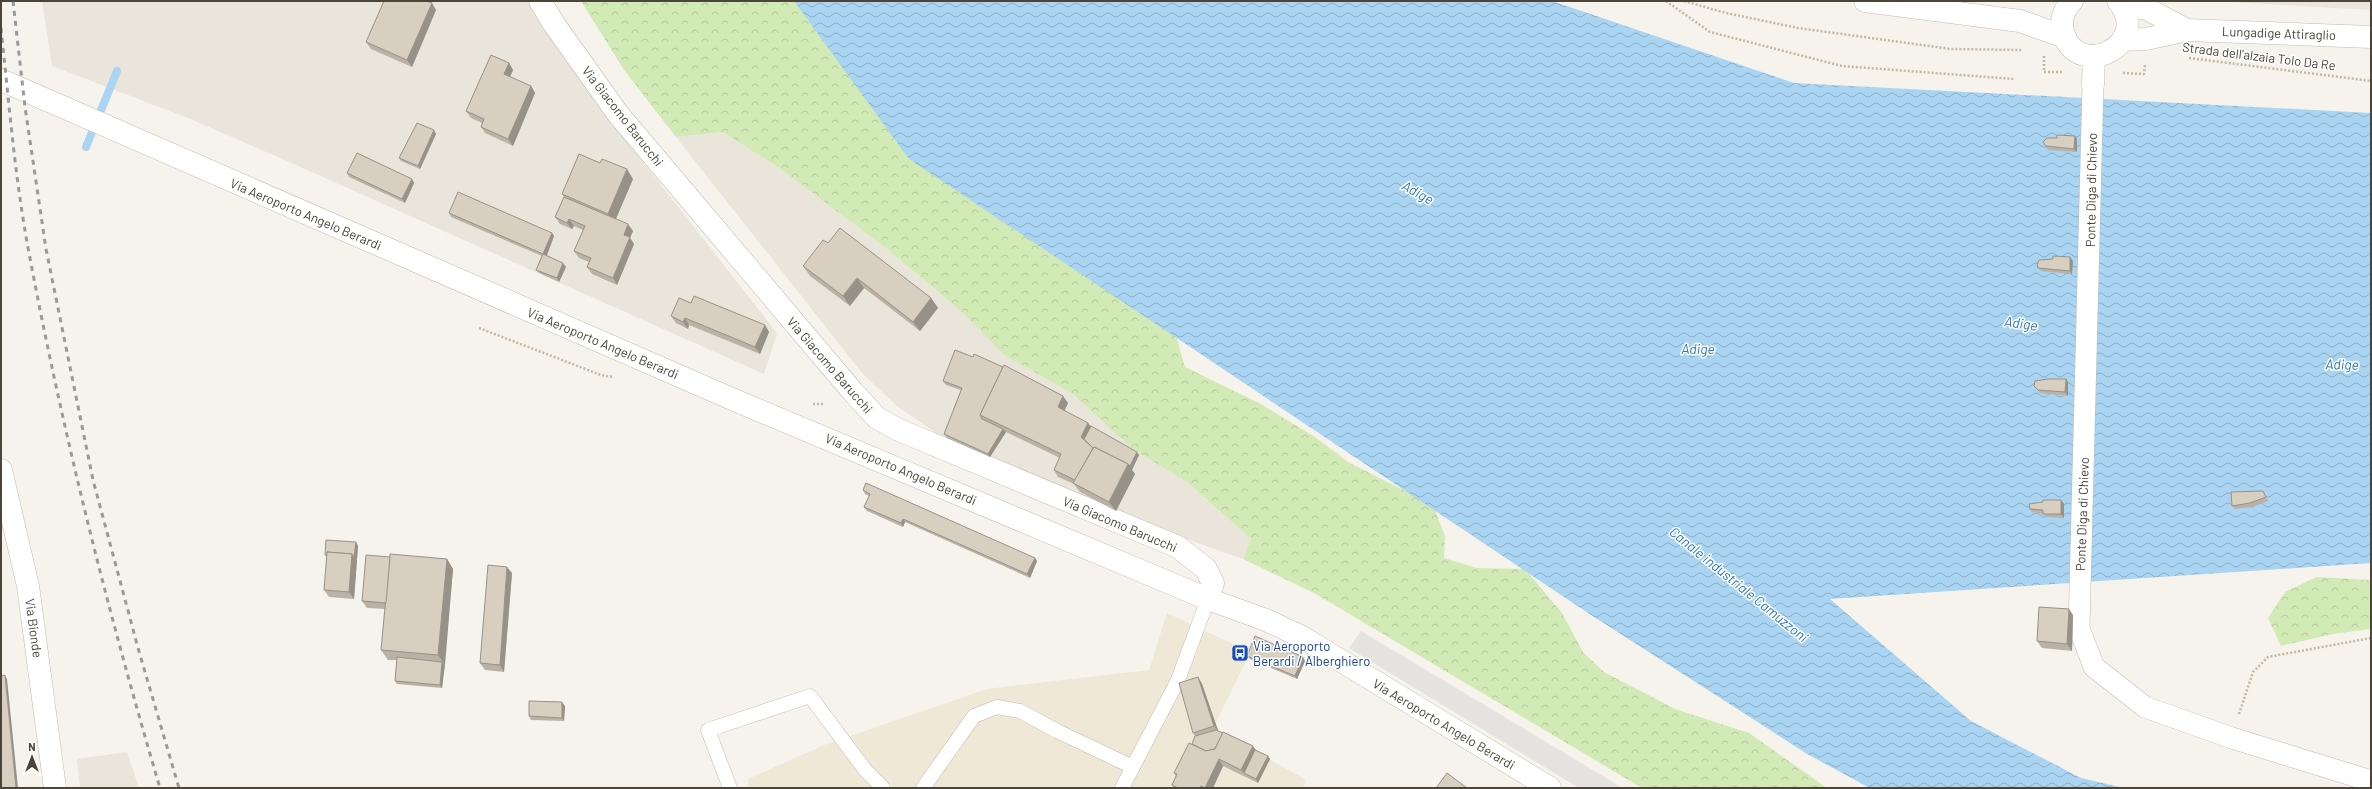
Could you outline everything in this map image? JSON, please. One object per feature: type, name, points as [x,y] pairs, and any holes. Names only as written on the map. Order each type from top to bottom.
[{"type":"street","name":"Via Giacomo Barucchi","points":[[540,1],[554,24],[618,114],[852,392],[877,418],[899,430],[1178,547],[1206,569],[1213,583],[1208,599]]},
{"type":"street","points":[[1865,1],[2020,21],[2065,37]]},
{"type":"street","name":"Lungadige Attiraglio","points":[[2187,30],[2147,9],[2120,3],[2127,26],[2123,40],[2146,39],[2187,30],[2371,37]]},
{"type":"street","points":[[2020,21],[2069,4]]},
{"type":"street","points":[[2069,4],[2062,27],[2065,37],[2094,71],[2123,40]]},
{"type":"street","name":"Ponte Diga di Chievo","points":[[2094,71],[2084,514],[2079,586],[2079,628],[2094,667],[2145,708],[2232,738],[2371,781]]},
{"type":"street","name":"Via Aeroporto Angelo Berardi","points":[[1,80],[732,399],[1208,599],[1266,620],[1302,637],[1550,788]]},
{"type":"street","name":"Via Bionde","points":[[1,470],[28,586],[55,788]]},
{"type":"lane","points":[[1122,788],[1178,680],[1208,599]]},
{"type":"lane","points":[[730,788],[708,730],[810,696],[866,771],[883,788]]},
{"type":"lane","points":[[924,788],[974,716],[997,707],[1020,711],[1057,731],[1133,767]]},
{"type":"path","points":[[1666,1],[1710,32],[1842,66],[2014,79]]},
{"type":"path","points":[[1684,1],[1726,13],[1821,31],[1952,49],[2022,50]]},
{"type":"path","points":[[2044,50],[2044,72],[2094,71],[2144,74],[2145,59]]},
{"type":"path","name":"Strada dell'alzaia Tolo Da Re","points":[[2184,57],[2371,81]]},
{"type":"path","points":[[2232,738],[2253,672],[2268,657],[2371,638]]},
{"type":"shaded area","points":[[42,1],[531,1],[589,93],[777,333],[764,374],[188,118],[52,66]]},
{"type":"shaded area","points":[[2213,1],[2371,1],[2371,10]]},
{"type":"shaded area","points":[[723,132],[782,170],[887,249],[961,311],[1004,355],[1073,394],[1131,448],[1187,482],[1251,539],[1243,559],[1116,514],[943,438],[898,407],[862,373],[676,137]]},
{"type":"shaded area","points":[[1167,613],[1250,652],[1213,729],[1305,779],[1304,788],[748,788],[748,779],[824,745],[987,689],[1149,670]]},
{"type":"shaded area","points":[[1361,631],[1623,788],[1579,788],[1349,648]]},
{"type":"shaded area","points":[[127,752],[139,788],[80,788],[77,759]]},
{"type":"green space","points":[[581,1],[803,1],[1170,314],[1185,367],[1259,403],[1315,437],[1348,462],[1433,505],[1445,536],[1444,558],[1477,568],[1525,569],[1562,613],[1583,652],[1604,672],[1675,709],[1749,733],[1827,788],[1642,788],[1314,593],[1243,559],[1251,539],[1187,482],[1131,448],[1073,394],[1004,355],[961,311],[887,249],[782,170],[723,132],[676,137],[624,70]]},
{"type":"green space","points":[[2317,577],[2371,580],[2371,629],[2333,634],[2281,646],[2268,618],[2285,592]]},
{"type":"water","name":"Adige","points":[[794,1],[1552,1],[1794,83],[2371,113],[2371,563],[1830,599],[1971,721],[2081,778],[2124,788],[1870,788],[1807,754],[1588,613],[909,159]]},
{"type":"building","points":[[384,1],[427,1],[432,3],[407,60],[366,42]]},
{"type":"building","points":[[491,55],[509,63],[504,74],[531,86],[508,139],[481,127],[484,119],[466,111]]},
{"type":"building","points":[[417,123],[434,130],[418,166],[399,158]]},
{"type":"building","points":[[2057,135],[2075,136],[2074,149],[2046,146],[2043,142],[2047,138],[2057,138]]},
{"type":"building","points":[[357,153],[412,179],[402,199],[347,173]]},
{"type":"building","points":[[579,154],[600,163],[602,159],[627,169],[608,214],[562,194]]},
{"type":"building","points":[[458,192],[552,233],[543,254],[449,213]]},
{"type":"building","points":[[564,197],[628,224],[624,235],[630,237],[613,278],[587,267],[591,258],[574,251],[585,226],[569,219],[567,223],[555,217]]},
{"type":"building","points":[[840,228],[931,298],[913,322],[857,278],[843,296],[803,266],[823,240],[828,243]]},
{"type":"building","points":[[543,254],[563,263],[557,278],[536,270]]},
{"type":"building","points":[[2053,256],[2070,257],[2070,271],[2038,268],[2037,265],[2039,260],[2053,259]]},
{"type":"building","points":[[694,296],[765,325],[755,347],[685,318],[683,322],[671,316],[679,298],[691,303]]},
{"type":"building","points":[[955,350],[973,357],[974,354],[1003,367],[980,415],[982,419],[1003,429],[988,454],[944,434],[962,388],[943,381]]},
{"type":"building","points":[[1004,365],[1063,396],[1058,407],[1088,423],[1081,437],[1093,448],[1075,480],[1054,470],[1061,454],[980,415]]},
{"type":"building","points":[[2066,379],[2065,392],[2038,390],[2034,386],[2035,381]]},
{"type":"building","points":[[1091,426],[1137,452],[1130,466],[1094,447],[1093,448],[1084,439]]},
{"type":"building","points":[[1094,447],[1128,464],[1109,502],[1073,483]]},
{"type":"building","points":[[866,483],[1035,558],[1027,574],[903,519],[901,523],[864,507],[870,494],[863,490]]},
{"type":"building","points":[[2263,491],[2266,497],[2250,503],[2232,506],[2231,492]]},
{"type":"building","points":[[2043,500],[2061,500],[2061,514],[2043,514],[2043,510],[2030,509],[2029,504],[2043,502]]},
{"type":"building","points":[[326,540],[356,542],[354,557],[352,554],[327,552],[327,555],[325,555]]},
{"type":"building","points":[[327,552],[352,554],[349,592],[324,590]]},
{"type":"building","points":[[390,554],[447,559],[438,655],[381,650]]},
{"type":"building","points":[[366,555],[390,557],[386,603],[362,601]]},
{"type":"building","points":[[488,565],[507,567],[500,665],[480,663]]},
{"type":"building","points":[[2039,607],[2069,609],[2067,644],[2037,641]]},
{"type":"building","points":[[1255,636],[1303,657],[1295,676],[1247,656]]},
{"type":"building","points":[[397,657],[442,662],[440,685],[395,681]]},
{"type":"building","points":[[5,675],[16,788],[1,788],[1,676]]},
{"type":"building","points":[[1198,677],[1214,726],[1193,733],[1179,683]]},
{"type":"building","points":[[529,701],[562,702],[562,718],[529,716]]},
{"type":"building","points":[[1216,730],[1223,733],[1215,749],[1206,751],[1192,744],[1195,736]]},
{"type":"building","points":[[1223,732],[1253,746],[1241,770],[1219,759],[1205,788],[1201,786],[1200,788],[1178,788],[1172,785],[1177,774],[1174,773],[1189,743],[1206,751],[1215,749]]},
{"type":"building","points":[[1255,750],[1268,756],[1256,779],[1244,773]]},
{"type":"building","points":[[1447,773],[1467,788],[1436,788]]},
{"type":"waterway","points":[[86,147],[117,71]]},
{"type":"railway","points":[[13,1],[25,107],[46,249],[93,480],[138,648],[179,788]]},
{"type":"railway","points":[[1,28],[24,225],[56,388],[122,656],[160,788]]},
{"type":"place","name":"Via Aeroporto Berardi / Alberghiero","points":[[1240,653]]},
{"type":"water label","name":"Canale industriale Camuzzoni","points":[[1739,584]]}]
